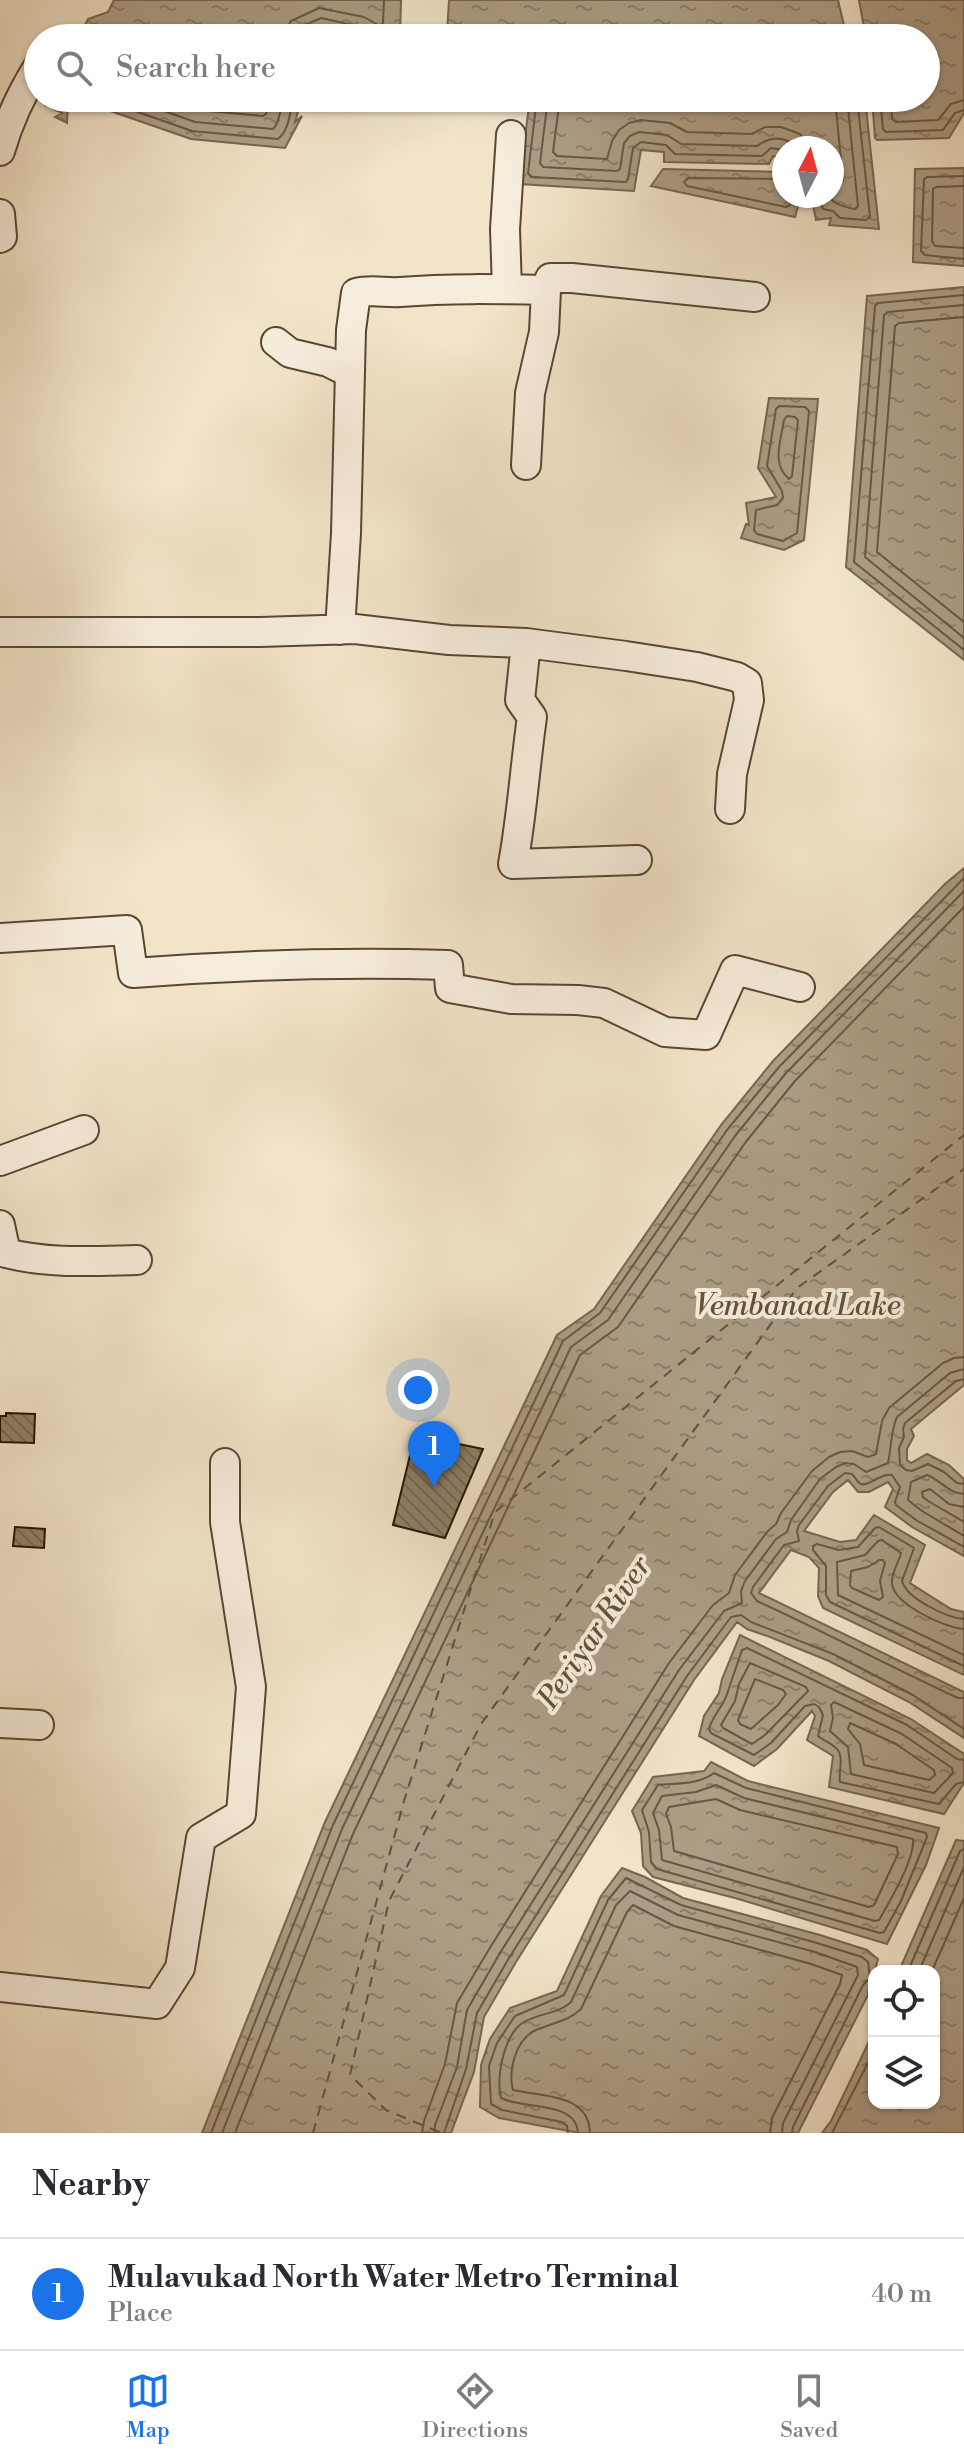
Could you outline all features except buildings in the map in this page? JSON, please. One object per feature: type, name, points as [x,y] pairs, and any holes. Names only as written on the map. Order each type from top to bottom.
[{"type":"street","points":[[0,151],[10,118],[24,88]]},
{"type":"street","points":[[507,289],[505,229],[511,135]]},
{"type":"street","points":[[0,214],[0,238]]},
{"type":"street","points":[[526,465],[530,393],[544,332],[546,290],[550,278],[755,297]]},
{"type":"street","points":[[340,630],[346,533],[351,330],[356,293],[424,289],[546,290]]},
{"type":"street","points":[[276,342],[290,353],[328,362],[350,373]]},
{"type":"street","points":[[0,632],[355,629],[449,640],[526,643],[697,667],[737,677],[747,683],[749,700],[732,774],[730,809]]},
{"type":"street","points":[[526,643],[520,700],[532,717],[522,787],[523,812],[513,864],[637,860]]},
{"type":"street","points":[[0,938],[127,930],[133,973],[319,963],[448,965],[450,988],[511,999],[604,1003],[665,1032],[706,1035],[735,970],[800,987]]},
{"type":"street","points":[[0,1161],[84,1130]]},
{"type":"street","points":[[0,1225],[6,1253],[33,1260],[137,1260]]},
{"type":"street","points":[[0,1987],[157,2004],[180,1968],[201,1838],[241,1814],[251,1687],[225,1522],[225,1463]]},
{"type":"street","points":[[0,1723],[39,1725]]},
{"type":"water","points":[[114,0],[401,0],[400,24],[85,24],[88,19],[108,12]]},
{"type":"water","points":[[449,0],[838,0],[844,24],[448,24]]},
{"type":"water","points":[[859,0],[964,0],[964,113],[949,138],[875,138],[873,112],[940,112],[940,24],[863,24]]},
{"type":"water","points":[[67,112],[67,123],[55,117]]},
{"type":"water","points":[[113,112],[298,112],[295,122],[302,116],[285,148],[191,139]]},
{"type":"water","points":[[528,112],[866,112],[879,229],[829,225],[831,218],[816,220],[814,208],[844,208],[844,136],[772,136],[769,164],[664,162],[664,152],[641,150],[634,191],[519,184]]},
{"type":"water","points":[[964,168],[964,266],[913,262],[915,169]]},
{"type":"water","points":[[663,169],[772,172],[772,208],[798,208],[795,217],[651,186]]},
{"type":"water","points":[[964,287],[964,660],[846,567],[867,296]]},
{"type":"water","points":[[769,398],[818,399],[804,540],[784,550],[741,538],[746,524],[749,525],[746,503],[776,497],[758,468]]},
{"type":"water","name":"Vembanad Lake","points":[[964,868],[964,1385],[911,1429],[914,1436],[907,1449],[907,1460],[911,1463],[927,1454],[949,1465],[964,1479],[964,1556],[912,1527],[885,1507],[893,1489],[888,1482],[869,1492],[858,1492],[848,1480],[833,1492],[804,1531],[840,1542],[856,1540],[874,1515],[925,1545],[910,1583],[951,1609],[964,1612],[964,1675],[823,1608],[818,1596],[819,1568],[809,1557],[791,1550],[759,1593],[964,1692],[964,1738],[909,1702],[829,1661],[747,1629],[737,1622],[694,1680],[484,2017],[474,2072],[451,2133],[202,2133],[325,1822],[557,1335],[594,1309],[721,1125],[773,1061]]},
{"type":"water","points":[[740,1635],[911,1719],[964,1754],[964,1783],[944,1814],[829,1787],[833,1756],[807,1740],[815,1716],[812,1711],[777,1749],[754,1766],[699,1736],[704,1716],[719,1693]]},
{"type":"water","points":[[711,1762],[748,1781],[939,1828],[926,1865],[887,1944],[653,1877],[643,1866],[641,1833],[632,1811],[653,1777],[704,1771]]},
{"type":"water","points":[[956,1840],[964,1841],[964,2133],[822,2133],[831,2121],[868,2044],[868,2109],[940,2109],[940,1965],[902,1965]]},
{"type":"water","points":[[622,1868],[683,1898],[820,1935],[867,1950],[878,1959],[876,1965],[868,1965],[868,1995],[798,2133],[580,2133],[499,2118],[480,2107],[481,2065],[490,2039],[510,2008],[557,1991],[601,1896]]},
{"type":"ferry route","points":[[313,2133],[404,1801],[495,1512],[964,1135]]},
{"type":"ferry route","points":[[421,2133],[439,2132],[386,2110],[350,2075],[389,1901],[481,1724],[797,1288],[964,1169]]},
{"type":"place","name":"Mulavukad North Water Metro Terminal","points":[[434,1487]]},
{"type":"water label","name":"Periyar River","points":[[594,1632]]}]
